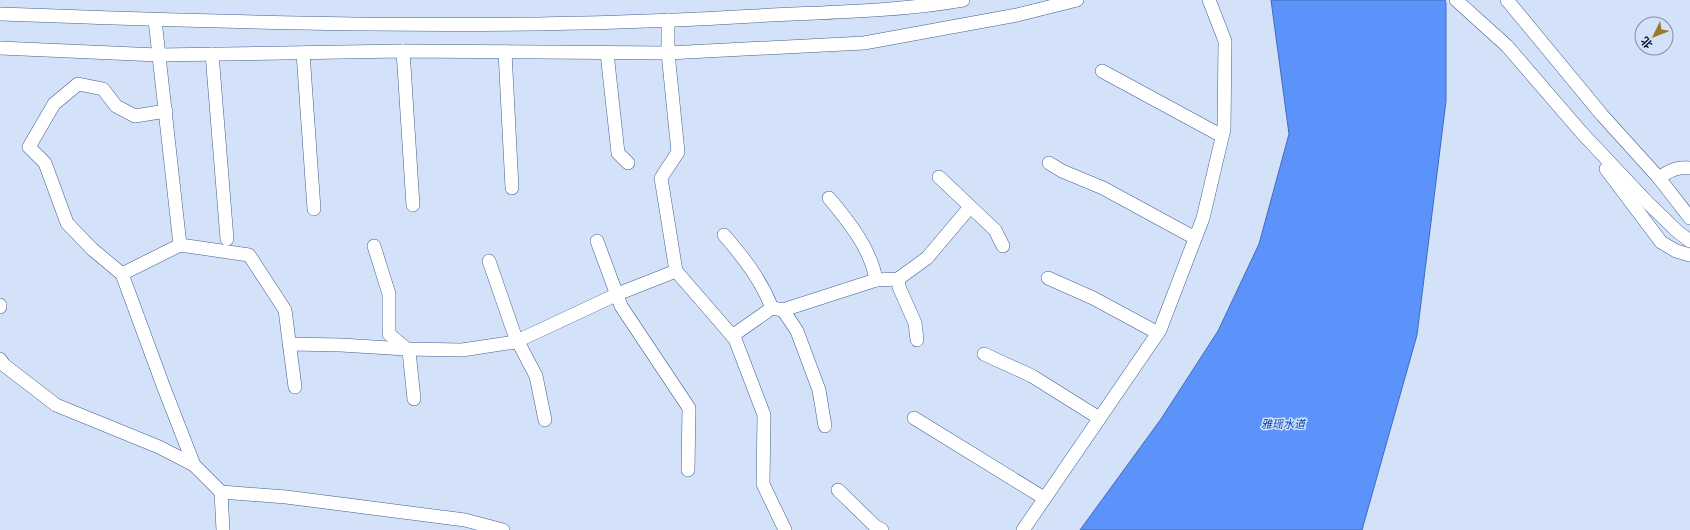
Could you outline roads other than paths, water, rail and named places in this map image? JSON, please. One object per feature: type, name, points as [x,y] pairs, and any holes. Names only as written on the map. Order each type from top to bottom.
[{"type":"street","points":[[0,14],[288,24],[463,25],[615,23],[853,11],[961,0]]},
{"type":"street","points":[[0,48],[158,55],[404,52],[668,53],[864,42],[1017,15],[1077,0]]},
{"type":"street","points":[[1022,530],[1158,333],[1203,218],[1224,130],[1225,41],[1209,0]]},
{"type":"street","points":[[1456,0],[1507,46],[1582,133],[1647,202],[1678,232],[1690,241]]},
{"type":"street","points":[[1506,0],[1602,115],[1660,178],[1690,218]]},
{"type":"street","points":[[154,20],[166,111],[180,245]]},
{"type":"street","points":[[668,20],[668,53],[678,152],[661,178],[676,271],[735,339],[764,415],[763,484],[785,530]]},
{"type":"street","points":[[404,52],[413,205]]},
{"type":"street","points":[[505,52],[512,188]]},
{"type":"street","points":[[303,53],[314,209]]},
{"type":"street","points":[[607,53],[618,153],[628,163]]},
{"type":"street","points":[[212,54],[228,239]]},
{"type":"street","points":[[1102,71],[1222,136]]},
{"type":"street","points":[[166,111],[135,116],[116,106],[103,89],[78,84],[54,104],[28,147],[45,163],[67,223],[92,249],[122,274],[194,465]]},
{"type":"street","points":[[1582,133],[1601,162],[1642,216],[1651,231],[1661,242],[1676,251],[1690,254]]},
{"type":"street","points":[[1049,163],[1062,171],[1103,188],[1195,238]]},
{"type":"street","points":[[1660,178],[1668,171],[1677,168],[1690,168]]},
{"type":"street","points":[[938,178],[995,230],[1003,246]]},
{"type":"street","points":[[829,198],[850,222],[874,266],[876,280]]},
{"type":"street","points":[[732,336],[777,309],[876,280],[898,279],[928,258],[970,207]]},
{"type":"street","points":[[724,235],[746,260],[777,309],[798,331],[819,390],[825,426]]},
{"type":"street","points":[[598,241],[621,306],[689,408],[688,470]]},
{"type":"street","points":[[122,274],[180,245],[249,255],[285,310],[295,388]]},
{"type":"street","points":[[374,246],[389,294],[389,334],[409,351],[414,399]]},
{"type":"street","points":[[489,261],[515,336],[536,376],[545,420]]},
{"type":"street","points":[[289,344],[462,350],[515,342],[620,294],[676,271]]},
{"type":"street","points":[[1048,278],[1093,298],[1158,333]]},
{"type":"street","points":[[898,279],[899,287],[915,323],[917,340]]},
{"type":"street","points":[[984,354],[1032,376],[1099,418]]},
{"type":"street","points":[[0,359],[4,365],[56,405],[159,447],[194,465],[221,492],[286,497],[465,520],[503,530]]},
{"type":"street","points":[[914,418],[1044,498]]},
{"type":"street","points":[[838,490],[875,526],[882,530]]},
{"type":"street","points":[[221,492],[223,530]]},
{"type":"water","name":"雅瑶水道","points":[[1271,0],[1445,0],[1446,3],[1446,101],[1417,335],[1362,530],[1080,530],[1161,419],[1218,331],[1259,244],[1289,134]]}]
